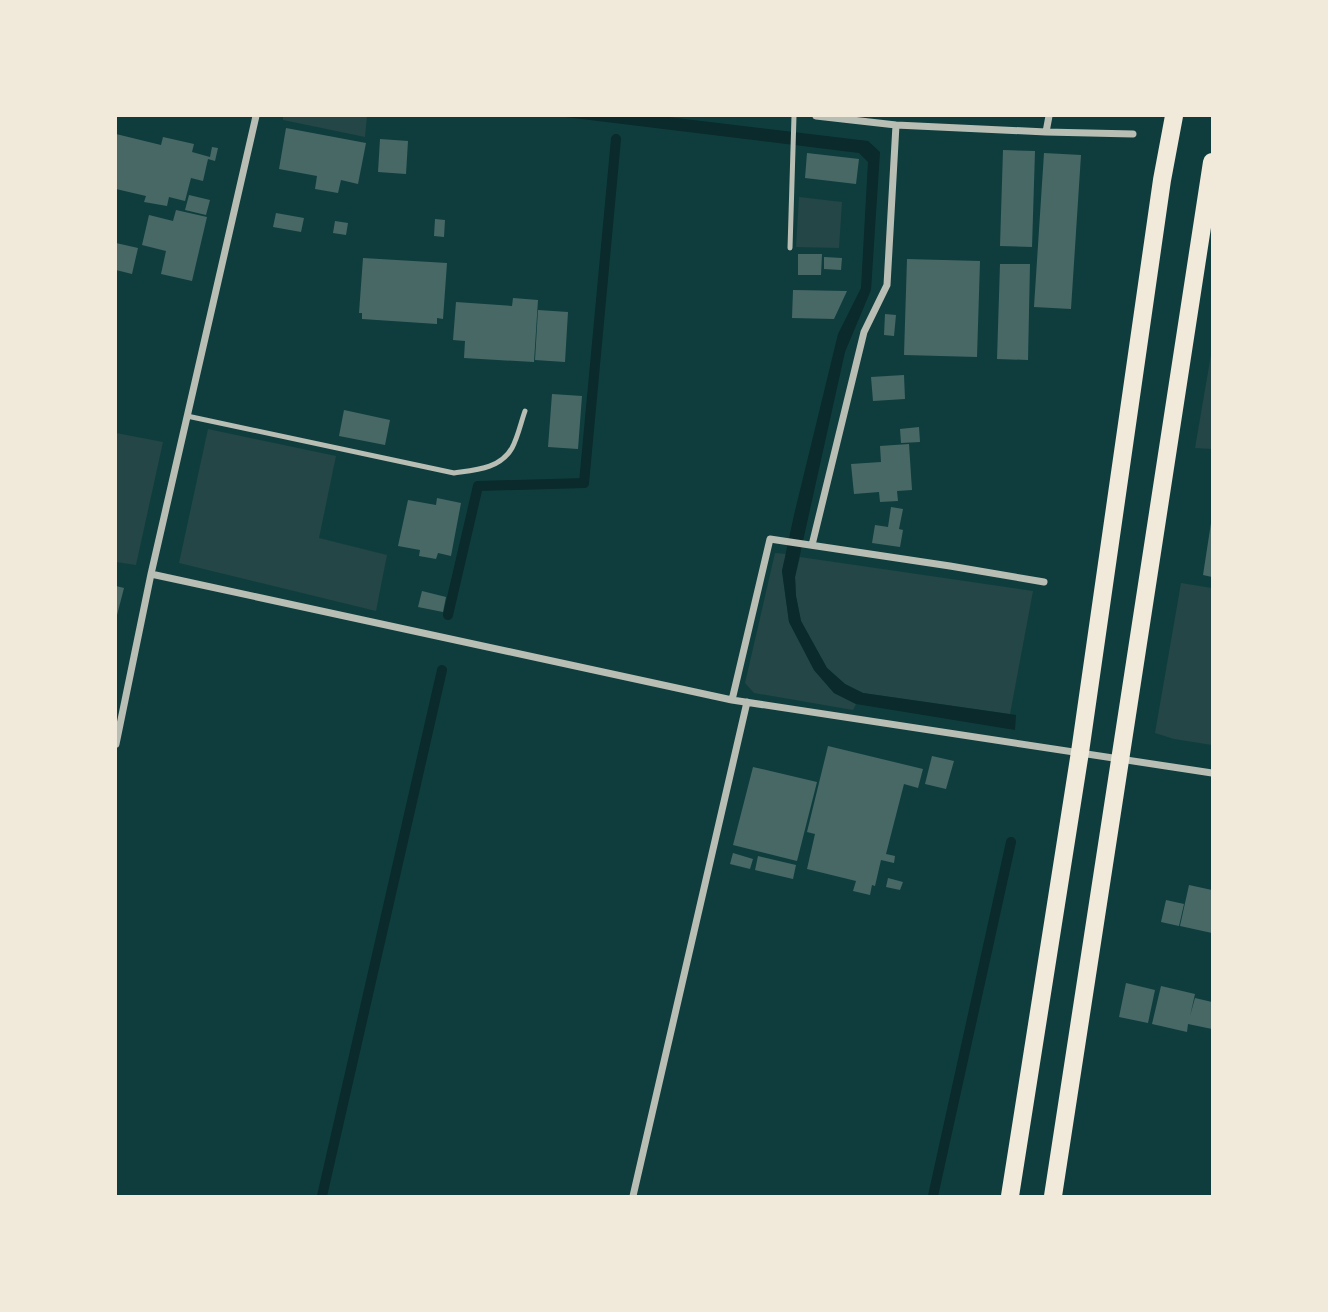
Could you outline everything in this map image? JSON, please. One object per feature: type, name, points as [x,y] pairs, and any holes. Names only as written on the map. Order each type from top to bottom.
[{"type":"main road","points":[[1010,1196],[1080,752],[1162,180],[1174,116]]},
{"type":"main road","points":[[1053,1196],[1213,162]]},
{"type":"street","points":[[116,744],[256,116]]},
{"type":"street","points":[[816,116],[896,125],[1133,134]]},
{"type":"street","points":[[1046,132],[1049,116]]},
{"type":"street","points":[[809,544],[864,332],[887,285],[896,125]]},
{"type":"street","points":[[732,700],[770,539],[1044,582]]},
{"type":"street","points":[[152,574],[732,700],[1213,773]]},
{"type":"street","points":[[633,1196],[747,702]]},
{"type":"lane","points":[[790,248],[794,116]]},
{"type":"lane","points":[[187,416],[454,472],[480,470],[499,463],[512,449],[525,411]]},
{"type":"shaded area","points":[[283,116],[367,116],[365,137],[283,120]]},
{"type":"shaded area","points":[[557,116],[660,116],[868,141],[880,152],[871,290],[845,352],[795,577],[801,621],[827,668],[845,684],[863,693],[1016,715],[1015,730],[856,704],[834,693],[814,670],[789,622],[782,571],[838,334],[861,288],[868,162],[859,153]]},
{"type":"shaded area","points":[[799,197],[842,202],[839,248],[796,247]]},
{"type":"shaded area","points":[[1212,349],[1212,449],[1195,448]]},
{"type":"shaded area","points":[[208,429],[336,456],[319,538],[387,555],[376,611],[179,563]]},
{"type":"shaded area","points":[[116,433],[163,442],[136,565],[116,562]]},
{"type":"shaded area","points":[[775,553],[786,554],[782,571],[789,622],[814,670],[834,693],[856,704],[853,710],[754,693],[745,683]]},
{"type":"shaded area","points":[[800,557],[1033,591],[1010,714],[863,693],[845,684],[827,668],[801,621],[795,577]]},
{"type":"shaded area","points":[[1181,583],[1212,588],[1212,745],[1155,733]]},
{"type":"building","points":[[286,128],[366,143],[358,184],[341,180],[338,193],[315,189],[317,176],[279,169]]},
{"type":"building","points":[[116,134],[161,145],[163,137],[194,144],[192,152],[210,157],[212,147],[218,148],[215,161],[208,159],[203,181],[191,178],[185,201],[169,197],[167,206],[144,202],[146,196],[116,189]]},
{"type":"building","points":[[380,139],[408,141],[406,174],[378,172]]},
{"type":"building","points":[[1003,150],[1035,151],[1032,247],[1000,246]]},
{"type":"building","points":[[807,153],[859,159],[856,184],[805,178]]},
{"type":"building","points":[[1044,153],[1081,155],[1071,309],[1034,307]]},
{"type":"building","points":[[189,195],[210,200],[206,215],[185,210]]},
{"type":"building","points":[[176,210],[207,217],[192,281],[161,274],[166,251],[142,245],[149,215],[173,221]]},
{"type":"building","points":[[276,213],[304,218],[301,232],[273,227]]},
{"type":"building","points":[[435,219],[445,220],[444,237],[434,236]]},
{"type":"building","points":[[335,221],[348,223],[346,235],[333,233]]},
{"type":"building","points":[[116,243],[138,248],[132,274],[116,270]]},
{"type":"building","points":[[798,254],[822,254],[821,275],[798,275]]},
{"type":"building","points":[[824,257],[842,258],[841,270],[824,269]]},
{"type":"building","points":[[363,258],[447,263],[443,319],[437,318],[437,324],[362,319],[362,313],[359,313]]},
{"type":"building","points":[[907,259],[980,261],[977,357],[904,355]]},
{"type":"building","points":[[1000,264],[1030,264],[1028,360],[997,359]]},
{"type":"building","points":[[793,290],[847,291],[834,319],[792,318]]},
{"type":"building","points":[[513,298],[538,300],[534,362],[464,358],[465,341],[453,340],[456,302],[512,306]]},
{"type":"building","points":[[538,310],[568,312],[565,362],[535,360]]},
{"type":"building","points":[[885,314],[896,315],[894,336],[884,335]]},
{"type":"building","points":[[904,375],[905,399],[873,401],[871,377]]},
{"type":"building","points":[[552,394],[582,396],[578,449],[548,447]]},
{"type":"building","points":[[344,410],[390,420],[385,445],[339,436]]},
{"type":"building","points":[[919,427],[920,442],[901,443],[900,429]]},
{"type":"building","points":[[909,444],[912,490],[897,491],[898,501],[880,502],[879,492],[854,494],[851,464],[881,462],[880,446]]},
{"type":"building","points":[[437,498],[461,503],[451,556],[438,553],[436,559],[419,556],[420,550],[398,546],[408,500],[436,505]]},
{"type":"building","points":[[891,507],[903,509],[899,529],[903,530],[900,547],[872,543],[875,525],[888,527]]},
{"type":"building","points":[[1212,523],[1212,577],[1203,575]]},
{"type":"building","points":[[116,586],[124,588],[116,619]]},
{"type":"building","points":[[422,591],[446,597],[443,612],[418,607]]},
{"type":"building","points":[[828,746],[923,769],[918,788],[904,784],[886,854],[895,856],[894,863],[881,860],[870,895],[853,891],[856,881],[807,869],[815,834],[807,832]]},
{"type":"building","points":[[932,756],[954,761],[946,789],[925,784]]},
{"type":"building","points":[[753,767],[817,782],[797,861],[733,845]]},
{"type":"building","points":[[733,853],[753,859],[750,869],[730,864]]},
{"type":"building","points":[[758,856],[796,865],[793,879],[755,870]]},
{"type":"building","points":[[888,878],[903,882],[900,890],[886,887]]},
{"type":"building","points":[[1189,885],[1212,890],[1212,933],[1180,926]]},
{"type":"building","points":[[1166,900],[1184,904],[1179,926],[1161,922]]},
{"type":"building","points":[[1126,983],[1155,990],[1148,1023],[1119,1017]]},
{"type":"building","points":[[1161,986],[1195,994],[1190,1016],[1195,998],[1212,1002],[1212,1029],[1188,1024],[1187,1032],[1152,1024]]},
{"type":"waterway","points":[[448,615],[478,486],[584,483],[616,139]]},
{"type":"waterway","points":[[322,1196],[442,670]]},
{"type":"waterway","points":[[933,1196],[1011,842]]}]
